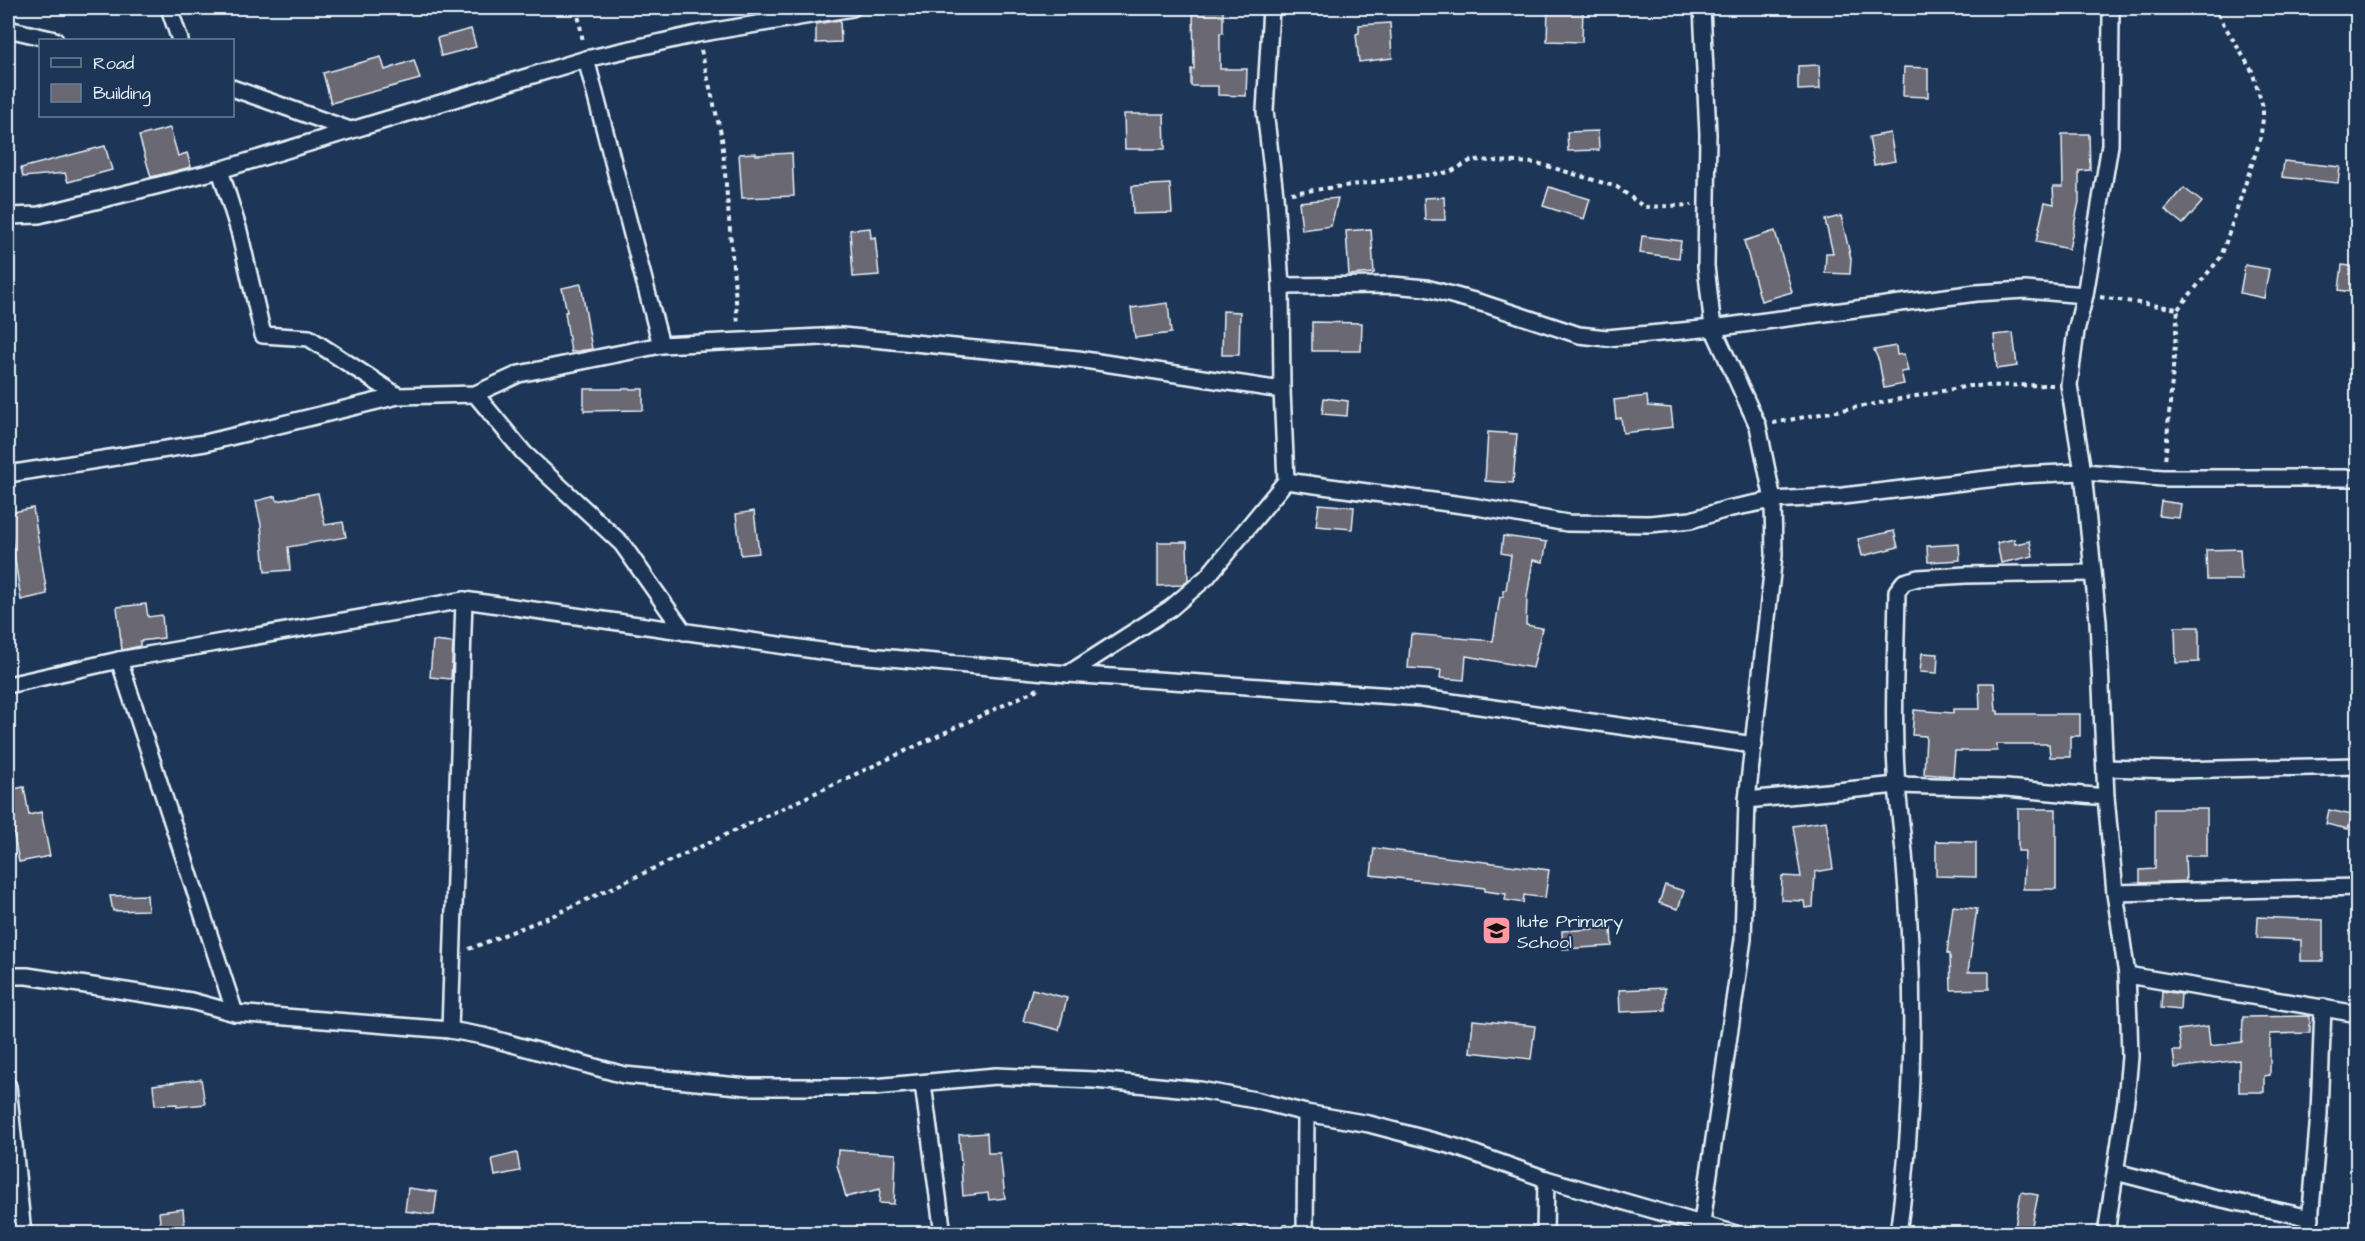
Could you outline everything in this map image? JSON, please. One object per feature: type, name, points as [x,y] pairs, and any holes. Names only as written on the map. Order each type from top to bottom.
[{"type":"street","points":[[169,8],[180,39]]},
{"type":"street","points":[[8,216],[39,215],[220,170],[586,59],[697,34],[853,8]]},
{"type":"street","points":[[1068,674],[1171,608],[1207,577],[1286,481],[1281,286],[1275,195],[1265,111],[1271,8]]},
{"type":"street","points":[[1702,8],[1708,135],[1706,266],[1713,328],[1758,426],[1773,500],[1774,555],[1747,800],[1743,939],[1702,1222]]},
{"type":"street","points":[[2106,1233],[2130,1057],[2127,975],[2115,893],[2106,797],[2098,621],[2083,472],[2069,385],[2076,331],[2085,294],[2110,145],[2111,8]]},
{"type":"street","points":[[8,29],[51,39]]},
{"type":"street","points":[[586,59],[661,345]]},
{"type":"street","points":[[234,89],[350,130]]},
{"type":"street","points":[[220,170],[239,231],[263,335],[309,338],[399,396]]},
{"type":"street","points":[[1281,286],[1392,285],[1426,288],[1592,338],[1713,328],[1986,292],[2025,290],[2085,294]]},
{"type":"street","points":[[8,474],[205,443],[399,396],[476,394],[519,374],[661,345],[842,336],[1078,359],[1282,390]]},
{"type":"street","points":[[476,394],[524,453],[622,544],[684,632]]},
{"type":"street","points":[[1286,481],[1477,507],[1567,523],[1650,524],[1691,520],[1727,509],[1773,500],[1843,496],[1931,484],[2083,472],[2163,478],[2358,478]]},
{"type":"street","points":[[1898,1233],[1908,1151],[1911,1003],[1904,855],[1897,785],[1895,715],[1897,591],[1904,582],[1918,578],[2092,573]]},
{"type":"street","points":[[450,1030],[464,600]]},
{"type":"street","points":[[8,685],[119,660],[464,600],[835,653],[1068,674],[1423,698],[1754,745]]},
{"type":"street","points":[[119,660],[235,1013]]},
{"type":"street","points":[[2105,768],[2173,770],[2358,766]]},
{"type":"street","points":[[1747,800],[1897,785],[2006,788],[2106,797]]},
{"type":"street","points":[[2115,893],[2358,887]]},
{"type":"street","points":[[2127,975],[2358,1014]]},
{"type":"street","points":[[8,976],[27,976],[190,1001],[235,1013],[450,1030],[483,1036],[624,1075],[748,1087],[874,1087],[996,1077],[1094,1080],[1200,1090],[1369,1124],[1456,1148],[1546,1179],[1736,1233]]},
{"type":"street","points":[[2116,1172],[2310,1226],[2319,1114],[2323,1007]]},
{"type":"street","points":[[923,1084],[943,1233]]},
{"type":"street","points":[[8,1086],[23,1233]]},
{"type":"street","points":[[1305,1229],[1306,1113]]},
{"type":"street","points":[[1545,1233],[1546,1179]]},
{"type":"path","points":[[577,8],[586,59]]},
{"type":"path","points":[[2163,478],[2178,309],[2221,257],[2260,140],[2264,119],[2263,107],[2252,71],[2214,8]]},
{"type":"path","points":[[697,34],[722,138],[739,342]]},
{"type":"path","points":[[1275,195],[1450,172],[1472,160],[1538,163],[1617,187],[1644,207],[1707,205]]},
{"type":"path","points":[[2085,294],[2178,309]]},
{"type":"path","points":[[1758,426],[1969,386],[2069,385]]},
{"type":"path","points":[[453,955],[554,915],[1068,674]]},
{"type":"path","points":[[1148,1233],[1305,1229]]},
{"type":"building","points":[[1193,8],[1223,8],[1220,69],[1247,69],[1246,96],[1218,95],[1218,86],[1191,86],[1191,69],[1194,69]]},
{"type":"building","points":[[1548,8],[1583,8],[1582,42],[1547,41]]},
{"type":"building","points":[[840,20],[841,42],[816,43],[816,24]]},
{"type":"building","points":[[1390,23],[1392,58],[1359,62],[1356,34],[1359,33],[1359,25]]},
{"type":"building","points":[[471,29],[476,47],[441,56],[437,38]]},
{"type":"building","points":[[381,57],[385,70],[414,60],[420,79],[331,103],[323,73]]},
{"type":"building","points":[[1819,65],[1820,89],[1798,90],[1798,66]]},
{"type":"building","points":[[1904,67],[1928,68],[1928,97],[1903,96]]},
{"type":"building","points":[[1124,114],[1164,114],[1165,149],[1125,149]]},
{"type":"building","points":[[170,128],[178,156],[187,153],[191,167],[151,177],[139,136]]},
{"type":"building","points":[[1598,131],[1599,150],[1568,151],[1567,132]]},
{"type":"building","points":[[1890,133],[1895,161],[1874,165],[1869,137]]},
{"type":"building","points":[[2062,134],[2089,134],[2090,170],[2079,171],[2079,202],[2069,249],[2036,242],[2045,202],[2054,204],[2053,187],[2063,187]]},
{"type":"building","points":[[105,146],[112,170],[68,182],[65,173],[23,177],[21,168]]},
{"type":"building","points":[[756,153],[756,155],[792,153],[794,196],[742,198],[739,154]]},
{"type":"building","points":[[2284,161],[2340,167],[2338,183],[2282,177]]},
{"type":"building","points":[[1170,184],[1172,213],[1133,214],[1132,186]]},
{"type":"building","points":[[1549,187],[1590,199],[1584,219],[1543,206]]},
{"type":"building","points":[[2184,188],[2202,202],[2183,224],[2165,210]]},
{"type":"building","points":[[1444,197],[1445,220],[1425,220],[1424,198]]},
{"type":"building","points":[[1338,198],[1331,226],[1302,230],[1299,202]]},
{"type":"building","points":[[1841,216],[1851,259],[1850,274],[1825,273],[1826,253],[1833,253],[1825,220]]},
{"type":"building","points":[[870,228],[871,238],[875,237],[879,275],[853,277],[850,230]]},
{"type":"building","points":[[1371,229],[1374,273],[1349,275],[1346,231]]},
{"type":"building","points":[[1775,231],[1792,292],[1761,301],[1744,241]]},
{"type":"building","points":[[1642,236],[1681,241],[1679,258],[1640,253]]},
{"type":"building","points":[[2245,265],[2269,269],[2264,298],[2240,293]]},
{"type":"building","points":[[2342,265],[2358,267],[2358,293],[2339,290]]},
{"type":"building","points":[[581,284],[592,349],[571,352],[562,288]]},
{"type":"building","points":[[1168,303],[1171,333],[1135,338],[1131,308]]},
{"type":"building","points":[[1223,311],[1240,312],[1239,355],[1222,355]]},
{"type":"building","points":[[1312,322],[1362,323],[1361,351],[1312,351]]},
{"type":"building","points":[[2013,333],[2017,366],[1997,369],[1994,335]]},
{"type":"building","points":[[1896,346],[1897,355],[1904,354],[1908,371],[1901,372],[1904,384],[1884,388],[1879,361],[1874,350]]},
{"type":"building","points":[[584,389],[643,389],[643,410],[584,411]]},
{"type":"building","points":[[1647,396],[1648,406],[1671,408],[1673,427],[1623,433],[1621,418],[1616,419],[1614,400]]},
{"type":"building","points":[[1324,398],[1348,401],[1347,416],[1322,414]]},
{"type":"building","points":[[1488,432],[1517,434],[1513,483],[1485,481]]},
{"type":"building","points":[[318,493],[325,525],[343,522],[346,537],[288,547],[290,570],[265,572],[261,525],[256,501],[276,496],[277,501]]},
{"type":"building","points":[[2161,501],[2181,504],[2179,518],[2159,516]]},
{"type":"building","points":[[1319,504],[1354,507],[1352,529],[1316,526]]},
{"type":"building","points":[[33,508],[47,594],[21,600],[8,513]]},
{"type":"building","points":[[754,511],[759,553],[741,555],[736,514]]},
{"type":"building","points":[[1894,531],[1898,547],[1862,556],[1858,539]]},
{"type":"building","points":[[1503,536],[1547,542],[1543,562],[1533,560],[1527,597],[1526,625],[1542,628],[1533,668],[1466,656],[1464,680],[1440,678],[1441,670],[1408,668],[1411,634],[1493,641],[1500,597],[1503,597],[1503,590],[1506,590],[1511,555],[1501,553]]},
{"type":"building","points":[[2014,539],[2015,544],[2030,541],[2033,556],[2001,563],[1997,543]]},
{"type":"building","points":[[1158,542],[1187,542],[1188,581],[1182,585],[1158,586]]},
{"type":"building","points":[[1959,544],[1960,560],[1928,562],[1927,546]]},
{"type":"building","points":[[2240,549],[2242,580],[2207,580],[2206,550]]},
{"type":"building","points":[[146,604],[148,617],[162,615],[164,638],[140,641],[140,646],[122,650],[117,607]]},
{"type":"building","points":[[2175,627],[2199,627],[2199,662],[2176,663]]},
{"type":"building","points":[[433,641],[453,643],[451,679],[430,677]]},
{"type":"building","points":[[1922,653],[1938,654],[1937,673],[1920,672]]},
{"type":"building","points":[[1979,683],[1994,683],[1998,714],[2080,714],[2080,736],[2070,736],[2070,757],[2050,757],[2049,744],[1997,744],[1997,751],[1955,751],[1953,776],[1924,774],[1926,736],[1912,735],[1914,710],[1953,713],[1953,709],[1980,709]]},
{"type":"building","points":[[24,787],[29,815],[41,812],[50,856],[19,862],[8,805],[8,790]]},
{"type":"building","points":[[2018,809],[2056,809],[2056,889],[2023,889],[2025,851],[2018,851]]},
{"type":"building","points":[[2155,809],[2207,809],[2207,856],[2185,856],[2186,881],[2140,883],[2140,870],[2155,869]]},
{"type":"building","points":[[2329,810],[2352,815],[2348,829],[2326,824]]},
{"type":"building","points":[[1826,821],[1833,869],[1815,872],[1813,907],[1805,908],[1804,901],[1781,900],[1782,876],[1801,877],[1793,826]]},
{"type":"building","points":[[1936,841],[1976,842],[1976,877],[1936,876]]},
{"type":"building","points":[[1374,848],[1549,870],[1545,898],[1524,895],[1523,903],[1505,900],[1506,894],[1485,891],[1485,888],[1371,875]]},
{"type":"building","points":[[1665,885],[1684,891],[1678,909],[1659,903]]},
{"type":"building","points":[[147,895],[148,910],[113,911],[110,896]]},
{"type":"building","points":[[1953,906],[1977,909],[1968,972],[1989,972],[1989,989],[1951,990],[1950,954],[1947,953]]},
{"type":"building","points":[[2258,917],[2323,920],[2323,961],[2301,961],[2301,940],[2257,938]]},
{"type":"building","points":[[1611,928],[1612,946],[1563,949],[1562,931]]},
{"type":"building","points":[[1665,988],[1665,1010],[1620,1012],[1619,990]]},
{"type":"building","points":[[1032,989],[1067,998],[1059,1030],[1023,1021]]},
{"type":"building","points":[[2162,991],[2181,994],[2180,1010],[2161,1008]]},
{"type":"building","points":[[2310,1016],[2310,1033],[2270,1034],[2270,1075],[2264,1076],[2264,1092],[2239,1092],[2239,1060],[2175,1068],[2173,1051],[2181,1051],[2178,1030],[2208,1026],[2210,1046],[2242,1042],[2243,1017]]},
{"type":"building","points":[[1473,1020],[1535,1026],[1531,1059],[1470,1052]]},
{"type":"building","points":[[201,1079],[205,1104],[177,1107],[177,1104],[155,1105],[153,1085]]},
{"type":"building","points":[[987,1133],[988,1153],[1000,1153],[1005,1198],[989,1200],[988,1193],[963,1196],[959,1135]]},
{"type":"building","points":[[838,1150],[896,1154],[894,1204],[879,1203],[880,1189],[846,1197],[837,1165]]},
{"type":"building","points":[[517,1153],[520,1171],[495,1176],[492,1159]]},
{"type":"building","points":[[408,1188],[437,1192],[434,1215],[405,1211]]},
{"type":"building","points":[[2021,1192],[2038,1195],[2031,1230],[2015,1227]]},
{"type":"building","points":[[183,1209],[185,1233],[161,1233],[159,1212]]},
{"type":"place","name":"Ilute Primary School","points":[[1496,931]]}]
